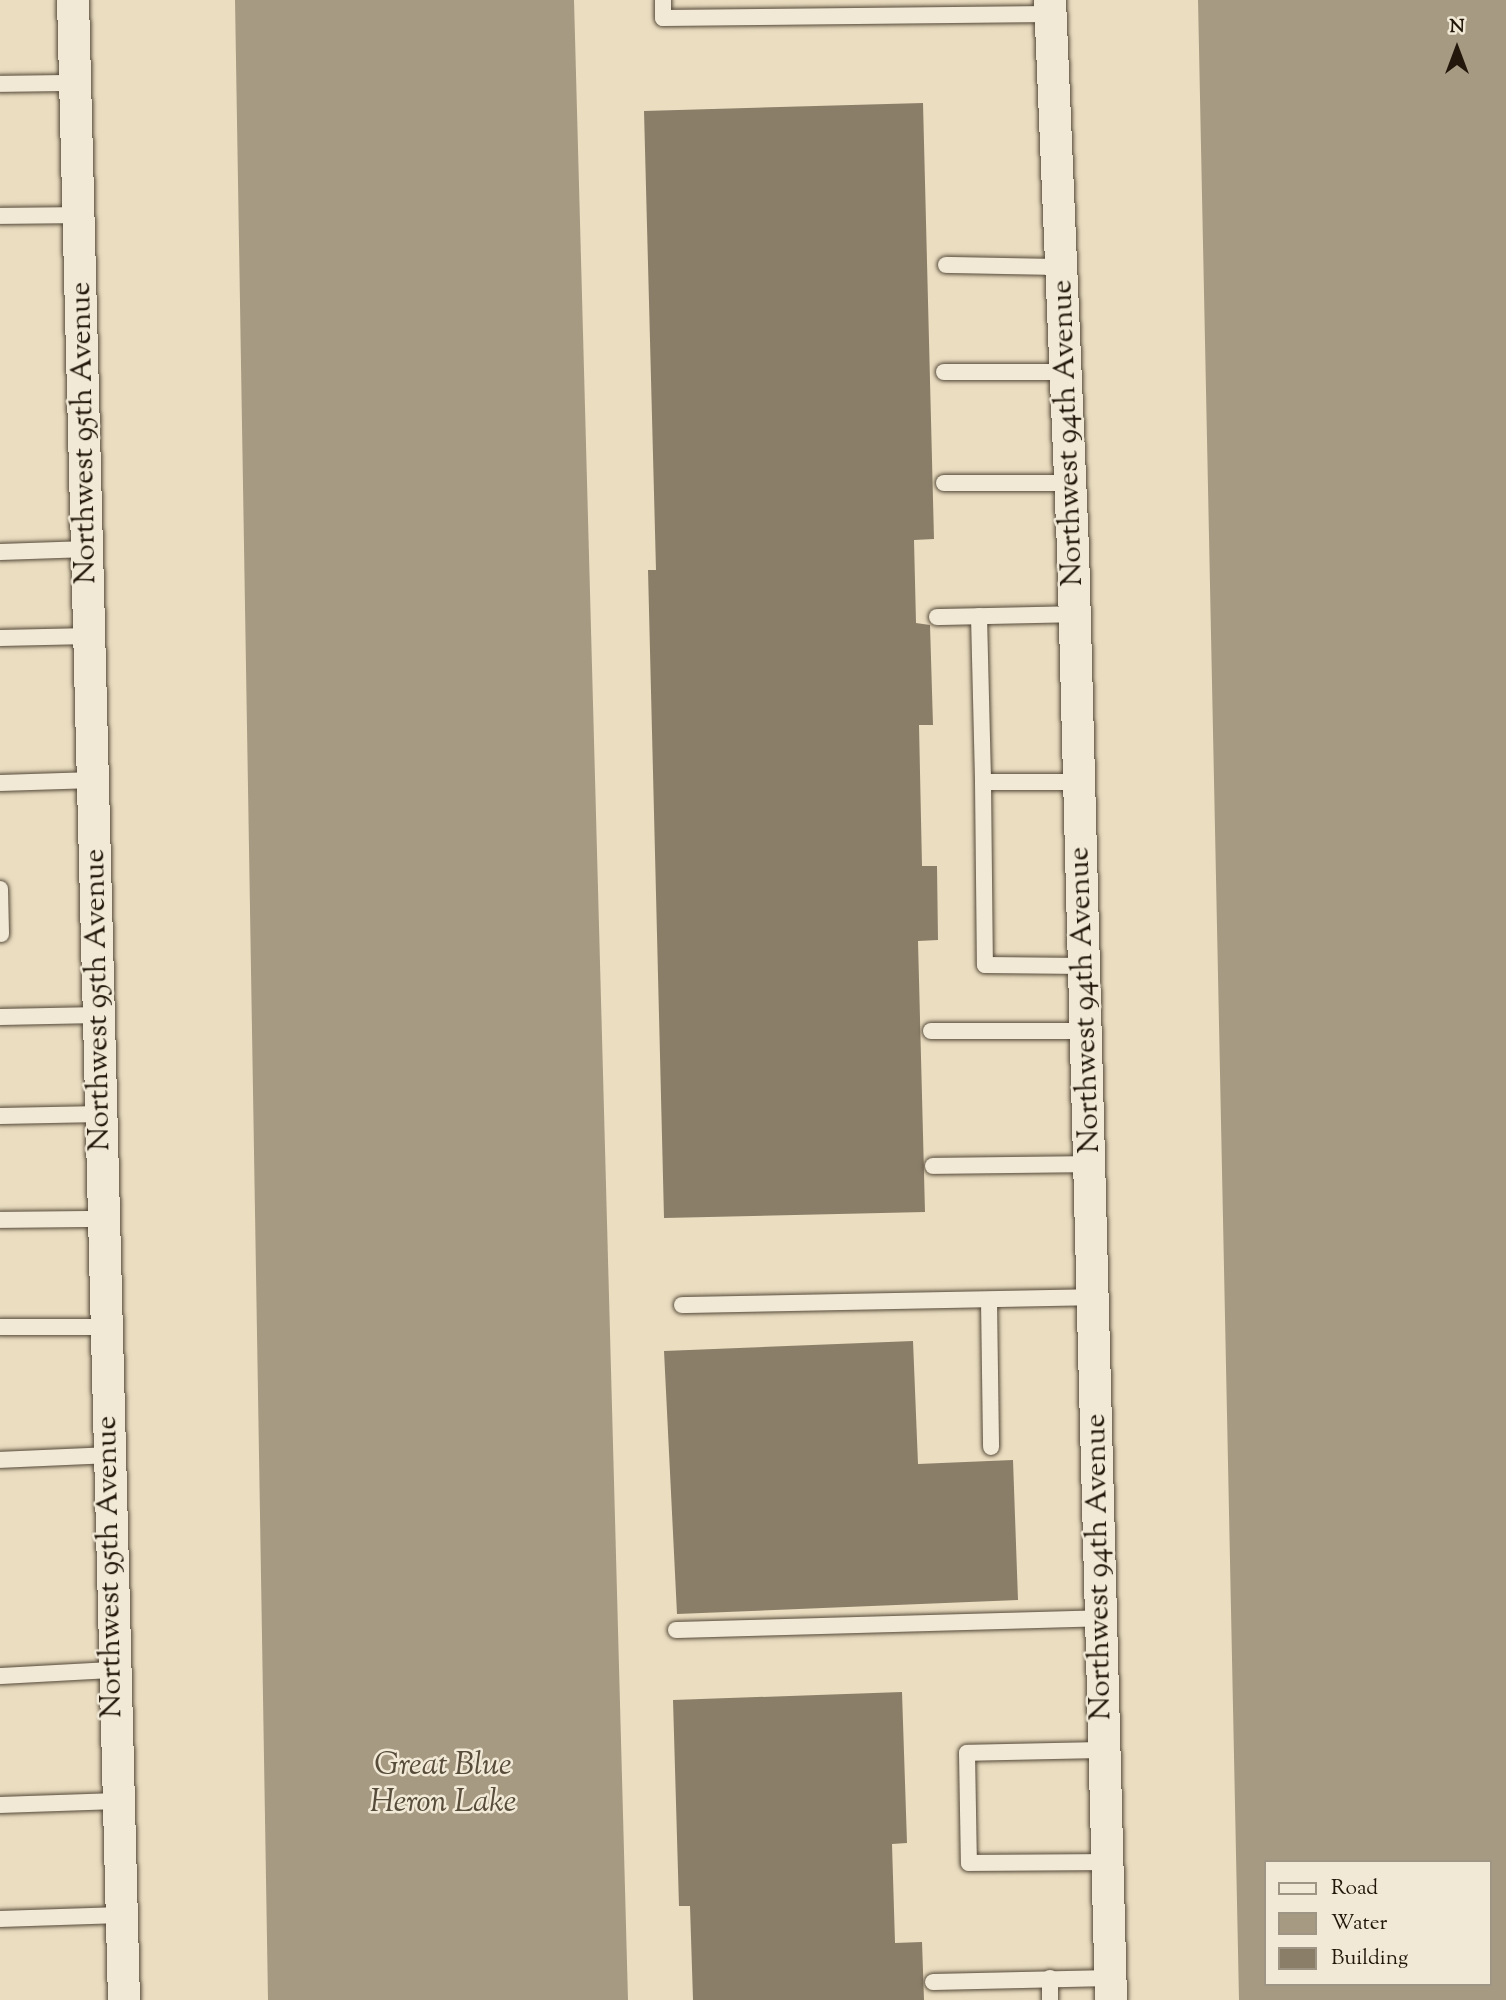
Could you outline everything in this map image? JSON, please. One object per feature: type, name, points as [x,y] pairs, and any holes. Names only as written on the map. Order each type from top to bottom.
[{"type":"street","name":"Northwest 95th Avenue","points":[[73,0],[102,1114],[112,1670],[124,2000]]},
{"type":"street","name":"Northwest 94th Avenue","points":[[1050,7],[1071,483],[1111,1989]]},
{"type":"lane","points":[[663,0],[663,18],[1050,7]]},
{"type":"lane","points":[[0,84],[76,83]]},
{"type":"lane","points":[[0,216],[80,215]]},
{"type":"lane","points":[[946,265],[1063,267]]},
{"type":"lane","points":[[944,372],[1067,372]]},
{"type":"lane","points":[[944,483],[1071,483]]},
{"type":"lane","points":[[0,552],[88,549]]},
{"type":"lane","points":[[937,617],[1075,614]]},
{"type":"lane","points":[[979,616],[985,965],[1085,966]]},
{"type":"lane","points":[[0,638],[90,636]]},
{"type":"lane","points":[[0,783],[94,780]]},
{"type":"lane","points":[[983,782],[1079,782]]},
{"type":"lane","points":[[0,889],[1,934]]},
{"type":"lane","points":[[0,1017],[99,1015]]},
{"type":"lane","points":[[931,1031],[1087,1031]]},
{"type":"lane","points":[[0,1116],[102,1114]]},
{"type":"lane","points":[[933,1166],[1090,1164]]},
{"type":"lane","points":[[0,1220],[104,1219]]},
{"type":"lane","points":[[682,1306],[1094,1297]]},
{"type":"lane","points":[[989,1300],[992,1447]]},
{"type":"lane","points":[[0,1327],[106,1327]]},
{"type":"lane","points":[[0,1460],[109,1455]]},
{"type":"lane","points":[[676,1630],[1102,1618]]},
{"type":"lane","points":[[0,1676],[112,1670]]},
{"type":"lane","points":[[1105,1750],[967,1753],[969,1863],[1107,1862]]},
{"type":"lane","points":[[0,1805],[117,1801]]},
{"type":"lane","points":[[0,1919],[121,1915]]},
{"type":"lane","points":[[933,1982],[1050,1978],[1111,1989]]},
{"type":"lane","points":[[1050,1978],[1050,2000]]},
{"type":"water","name":"Great Blue Heron Lake","points":[[235,0],[574,0],[628,2000],[268,2000]]},
{"type":"water","points":[[1198,0],[1506,0],[1506,2000],[1239,2000]]},
{"type":"building","points":[[923,103],[934,539],[914,540],[916,623],[930,625],[933,725],[919,725],[922,866],[937,866],[938,940],[918,941],[925,1212],[664,1218],[648,570],[656,570],[644,111]]},
{"type":"building","points":[[913,1341],[918,1464],[1013,1460],[1018,1600],[677,1614],[664,1351]]},
{"type":"building","points":[[902,1692],[907,1843],[892,1844],[895,1943],[922,1942],[924,2000],[693,2000],[690,1906],[679,1906],[673,1700]]}]
